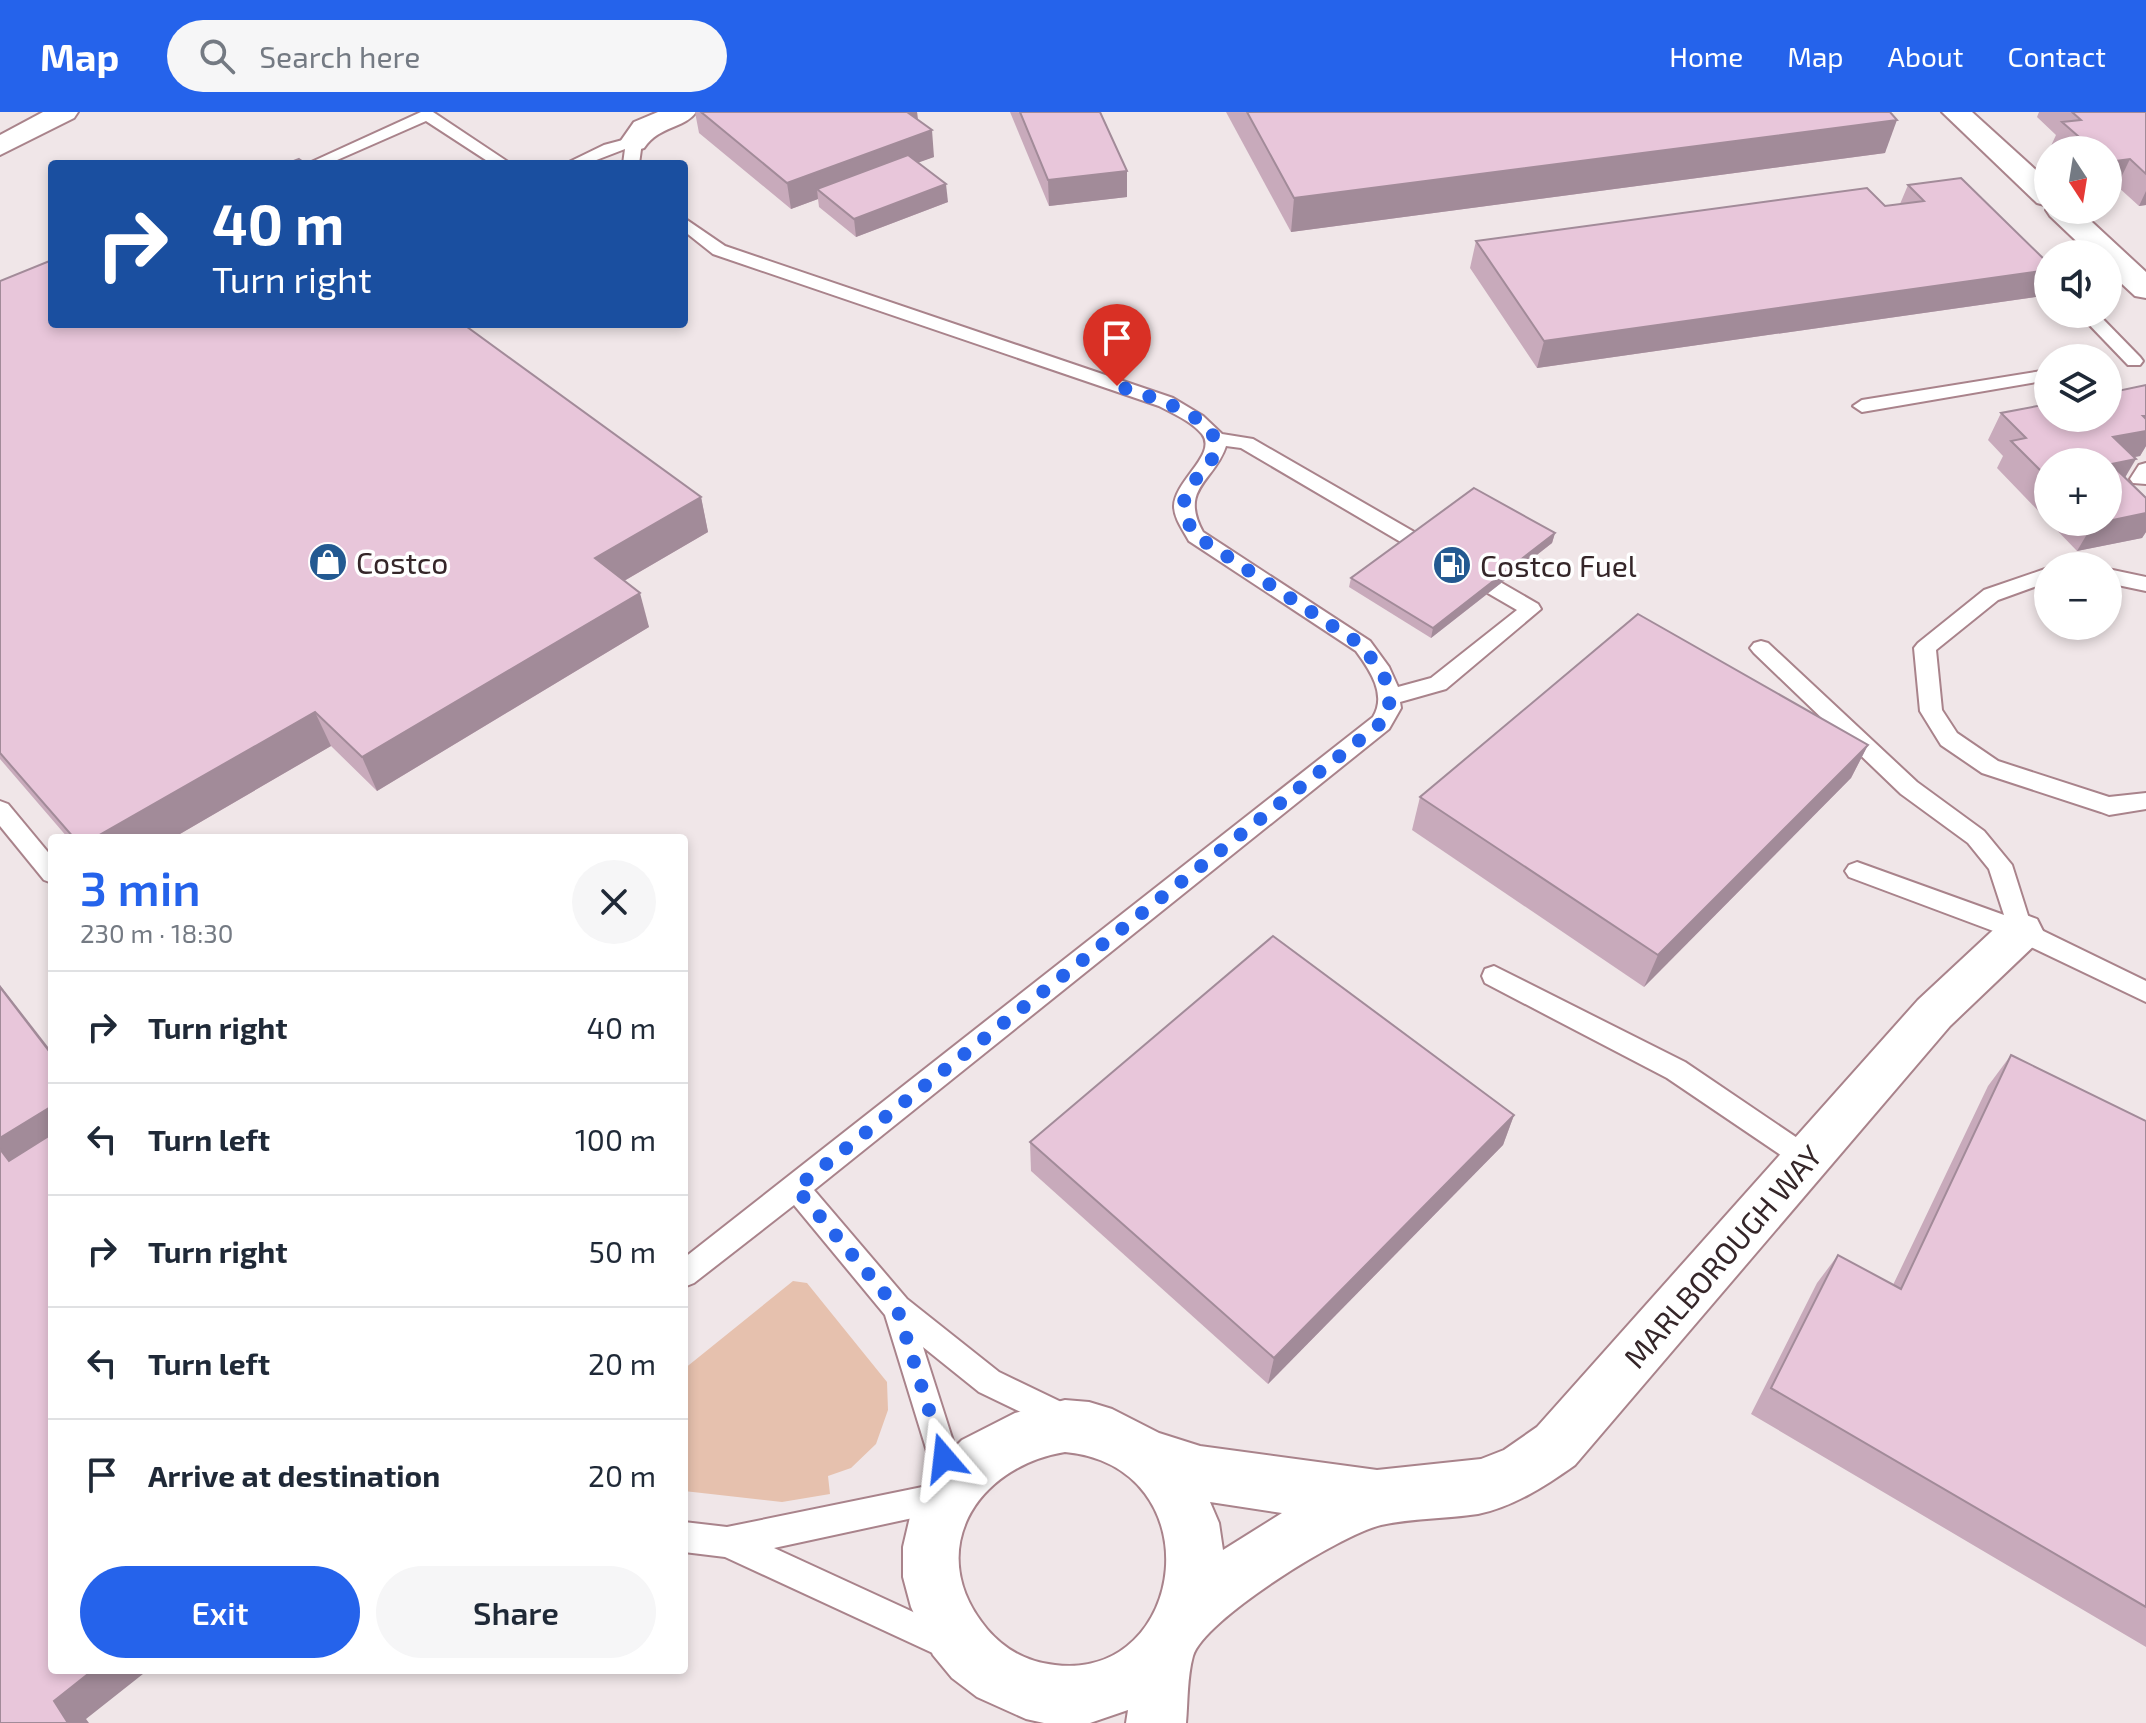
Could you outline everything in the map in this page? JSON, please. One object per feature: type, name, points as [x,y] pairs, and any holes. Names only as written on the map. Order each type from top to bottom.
[{"type":"street","points":[[0,146],[64,112]]},
{"type":"street","points":[[632,153],[644,128],[682,112]]},
{"type":"street","points":[[1956,112],[2034,184]]},
{"type":"street","points":[[2076,224],[2146,289]]},
{"type":"street","name":"MARLBOROUGH WAY","points":[[1149,1457],[1225,1477],[1377,1498],[1481,1486],[1522,1470],[1556,1446],[1934,1013],[2021,931]]},
{"type":"street","points":[[1156,1723],[1176,1631],[1196,1568],[1191,1523],[1173,1484],[1149,1457],[1119,1439],[1085,1428],[1047,1428],[1011,1439],[979,1459],[950,1492],[934,1535],[931,1575],[942,1615],[1000,1686],[1048,1696],[1091,1694],[1132,1677],[1176,1631]]},
{"type":"street","name":"MARLBOROUGH WAY","points":[[1176,1631],[1240,1572],[1296,1536],[1377,1498]]},
{"type":"lane","points":[[324,160],[427,115],[497,160]]},
{"type":"lane","points":[[582,160],[610,148],[632,153]]},
{"type":"lane","points":[[688,226],[719,250],[1166,402],[1204,425],[1216,439],[1216,451],[1187,491],[1183,505],[1196,536],[1363,646],[1377,662],[1390,697],[1390,708],[1381,723],[688,1271]]},
{"type":"lane","points":[[2104,328],[2140,360]]},
{"type":"lane","points":[[1862,406],[2034,377]]},
{"type":"lane","points":[[1216,439],[1246,443],[1531,609],[1438,684],[1390,697]]},
{"type":"lane","points":[[2122,579],[2146,584]]},
{"type":"lane","points":[[2034,580],[1991,595],[1925,648],[1931,711],[1949,739],[1990,767],[2109,806],[2146,801]]},
{"type":"lane","points":[[1761,648],[1909,788],[1976,837],[2000,865],[2021,931]]},
{"type":"lane","points":[[0,810],[48,869]]},
{"type":"lane","points":[[1857,871],[2021,931],[2146,992]]},
{"type":"lane","points":[[1494,976],[1676,1070],[1806,1158]]},
{"type":"lane","points":[[796,1188],[897,1308],[989,1382],[1085,1428]]},
{"type":"lane","points":[[688,1537],[727,1542],[950,1492],[897,1308]]},
{"type":"lane","points":[[727,1542],[1000,1686]]},
{"type":"shaded area","points":[[0,112],[2146,112],[2146,1723],[0,1723]]},
{"type":"shaded area","points":[[793,1281],[807,1283],[887,1382],[888,1410],[876,1444],[851,1468],[828,1476],[830,1494],[782,1502],[688,1491],[688,1366]]},
{"type":"building","points":[[701,112],[907,112],[932,130],[787,183]]},
{"type":"building","points":[[1020,112],[1100,112],[1127,171],[1048,180]]},
{"type":"building","points":[[1247,112],[1890,112],[1897,120],[1294,198]]},
{"type":"building","points":[[2072,112],[2146,112],[2146,174],[2130,159],[2122,160],[2122,136],[2078,136],[2062,122],[2081,120]]},
{"type":"building","points":[[908,155],[946,184],[854,219],[817,189]]},
{"type":"building","points":[[1961,178],[2034,249],[2034,272],[1544,341],[1476,241],[1867,188],[1885,206],[1924,201],[1908,185]]},
{"type":"building","name":"Costco","points":[[48,262],[48,328],[469,328],[701,497],[595,558],[640,593],[362,757],[315,712],[101,834],[71,834],[0,753],[0,281]]},
{"type":"building","points":[[2146,385],[2146,416],[2143,416],[2146,431],[2113,437],[2136,459],[2122,462],[2122,448],[2034,448],[2034,464],[2011,441],[2026,438],[2001,413],[2034,407],[2034,432],[2122,432],[2122,390]]},
{"type":"building","points":[[2122,475],[2146,498],[2146,513],[2122,518]]},
{"type":"building","name":"Costco Fuel","points":[[1474,488],[1555,533],[1433,628],[1351,578]]},
{"type":"building","points":[[1638,614],[1868,745],[1658,955],[1420,797]]},
{"type":"building","points":[[1273,936],[1514,1115],[1274,1358],[1030,1142]]},
{"type":"building","points":[[0,987],[48,1050],[48,1108],[0,1138]]},
{"type":"building","points":[[2011,1055],[2146,1121],[2146,1607],[1771,1388],[1838,1255],[1901,1289]]},
{"type":"building","points":[[48,1137],[48,1674],[88,1674],[54,1701],[68,1723],[0,1723],[0,1149],[9,1161]]},
{"type":"place","name":"Costco","points":[[328,562]]},
{"type":"place","name":"Costco Fuel","points":[[1452,565]]},
{"type":"route","points":[[944,1458],[897,1308],[796,1188],[1381,723],[1390,708],[1385,679],[1377,662],[1363,646],[1196,536],[1183,505],[1187,491],[1210,463],[1216,451],[1216,439],[1204,425],[1187,413],[1166,402],[1117,386]]}]
